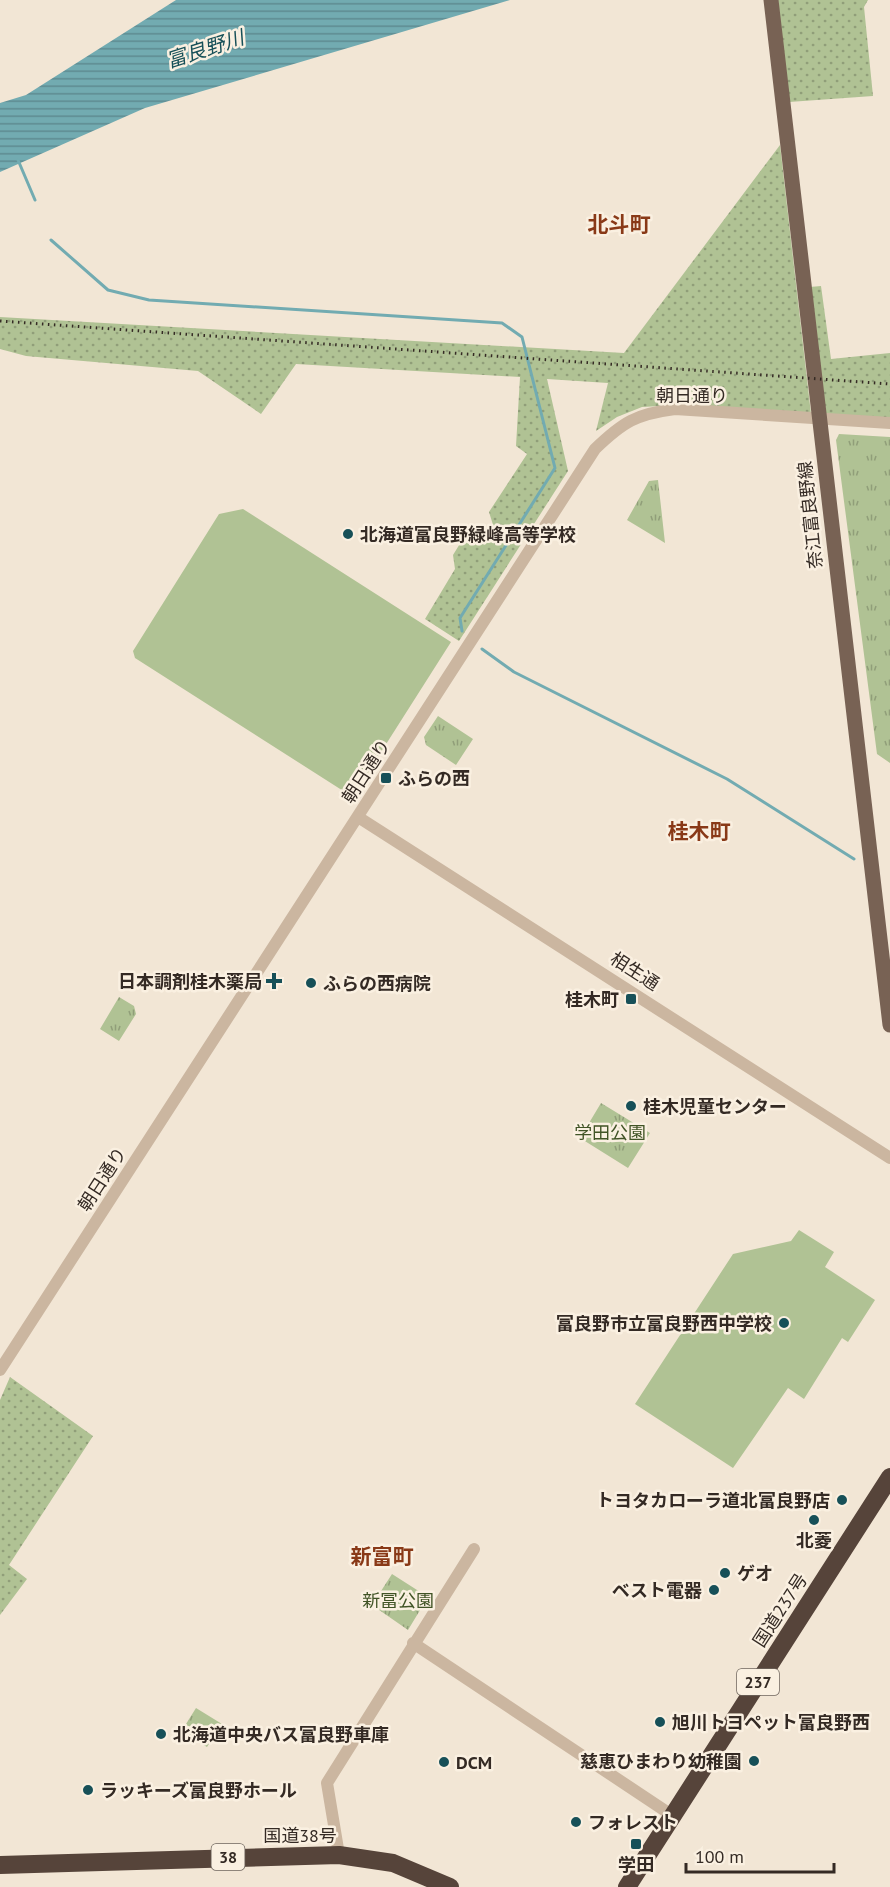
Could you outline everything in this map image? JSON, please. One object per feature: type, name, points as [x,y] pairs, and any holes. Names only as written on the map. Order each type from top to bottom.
[{"type":"highway","name":"国道237号","points":[[627,1887],[890,1477]]},
{"type":"highway","name":"国道38号","points":[[0,1865],[339,1855],[393,1863],[450,1887]]},
{"type":"main road","name":"奈江富良野線","points":[[771,0],[890,1025]]},
{"type":"street","name":"朝日通り","points":[[0,1370],[264,958],[595,450],[612,432],[644,413],[675,409],[890,423]]},
{"type":"street","name":"相生通","points":[[358,817],[890,1158]]},
{"type":"street","points":[[339,1855],[327,1782],[474,1549]]},
{"type":"street","points":[[413,1643],[673,1816]]},
{"type":"green space","points":[[778,0],[868,0],[864,7],[873,96],[789,102]]},
{"type":"green space","points":[[780,145],[811,414],[678,405],[642,407],[617,417],[596,431],[608,383],[547,379],[568,471],[459,641],[425,619],[455,569],[453,555],[461,542],[494,528],[489,512],[527,454],[516,446],[520,377],[296,364],[261,414],[198,371],[26,356],[0,349],[0,317],[624,353]]},
{"type":"green space","points":[[821,286],[831,359],[890,353],[890,418],[826,414],[810,287]]},
{"type":"green space","points":[[839,434],[890,437],[890,763],[877,754],[836,440]]},
{"type":"green space","points":[[658,480],[665,543],[627,520],[649,481]]},
{"type":"green space","points":[[243,509],[451,642],[355,793],[348,794],[135,658],[133,651],[219,514]]},
{"type":"green space","points":[[438,716],[473,739],[456,765],[426,745],[424,737]]},
{"type":"green space","points":[[119,997],[134,1006],[136,1014],[119,1041],[100,1029]]},
{"type":"green space","name":"学田公園","points":[[601,1103],[650,1133],[628,1168],[580,1138]]},
{"type":"green space","points":[[799,1230],[834,1252],[825,1267],[875,1300],[848,1342],[842,1338],[804,1399],[788,1388],[733,1468],[635,1404],[733,1254],[791,1241]]},
{"type":"green space","points":[[10,1377],[93,1436],[9,1565],[27,1579],[0,1615],[0,1400]]},
{"type":"green space","name":"新冨公園","points":[[392,1574],[428,1597],[408,1630],[372,1605]]},
{"type":"green space","points":[[196,1708],[222,1724],[207,1747],[181,1732]]},
{"type":"water","name":"富良野川","points":[[176,0],[510,0],[145,108],[0,172],[0,103],[26,95]]},
{"type":"waterway","points":[[18,160],[35,200]]},
{"type":"waterway","points":[[51,240],[108,290],[149,300],[502,323],[522,337],[555,468],[460,618],[462,631]]},
{"type":"waterway","points":[[482,649],[514,672],[727,779],[854,859]]},
{"type":"railway","points":[[0,321],[890,384]]},
{"type":"place","name":"北海道富良野緑峰高等学校","points":[[348,534]]},
{"type":"place","name":"ふらの西","points":[[386,778]]},
{"type":"place","name":"日本調剤桂木薬局","points":[[274,981]]},
{"type":"place","name":"ふらの西病院","points":[[311,983]]},
{"type":"place","name":"桂木町","points":[[631,999]]},
{"type":"place","name":"桂木児童センター","points":[[631,1106]]},
{"type":"place","name":"富良野市立富良野西中学校","points":[[784,1323]]},
{"type":"place","name":"トヨタカローラ道北富良野店","points":[[842,1500]]},
{"type":"place","name":"北菱","points":[[814,1520]]},
{"type":"place","name":"ゲオ","points":[[725,1573]]},
{"type":"place","name":"ベスト電器","points":[[714,1590]]},
{"type":"place","name":"旭川トヨペット富良野西","points":[[660,1722]]},
{"type":"place","name":"北海道中央バス富良野車庫","points":[[161,1734]]},
{"type":"place","name":"慈恵ひまわり幼稚園","points":[[754,1761]]},
{"type":"place","name":"DCM","points":[[444,1762]]},
{"type":"place","name":"ラッキーズ富良野ホール","points":[[88,1790]]},
{"type":"place","name":"フォレスト","points":[[576,1822]]},
{"type":"place","name":"学田","points":[[636,1844]]},
{"type":"district","name":"北斗町","points":[[619,224]]},
{"type":"district","name":"桂木町","points":[[699,831]]},
{"type":"district","name":"新富町","points":[[382,1556]]}]
